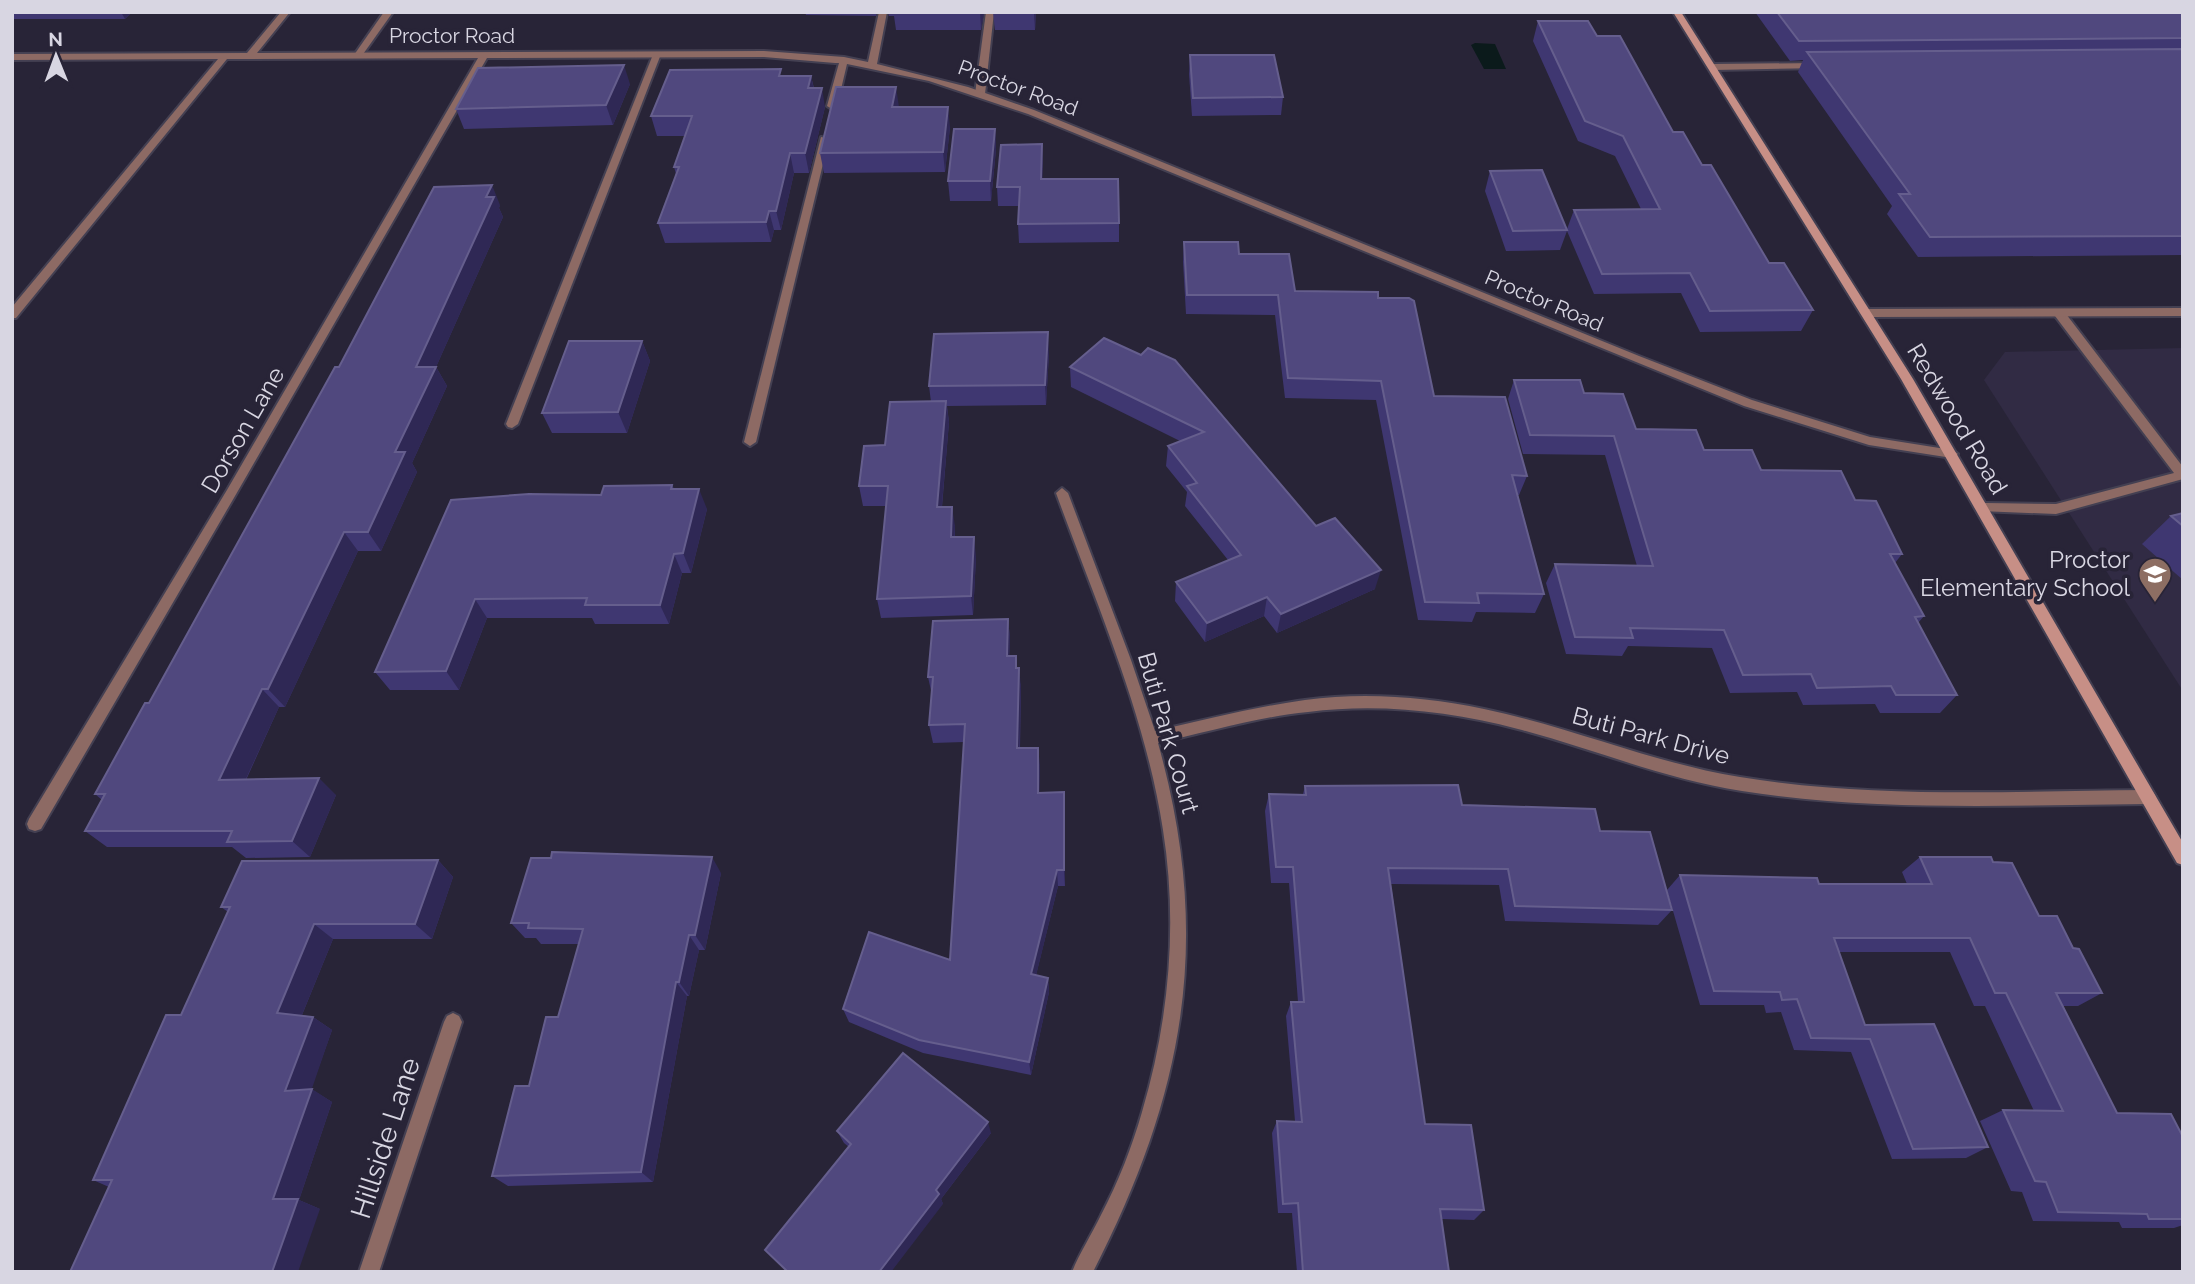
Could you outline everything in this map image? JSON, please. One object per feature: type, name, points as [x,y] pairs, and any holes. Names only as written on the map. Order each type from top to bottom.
[{"type":"main road","name":"Redwood Road","points":[[1677,12],[1867,313],[1952,454],[2183,858]]},
{"type":"street","points":[[250,56],[286,12]]},
{"type":"street","points":[[358,55],[389,12]]},
{"type":"street","points":[[872,64],[883,12]]},
{"type":"street","points":[[980,94],[990,12]]},
{"type":"street","points":[[512,424],[657,54]]},
{"type":"street","name":"Proctor Road","points":[[12,57],[764,54],[872,64],[937,78],[1031,112],[1748,403],[1869,441],[1952,454]]},
{"type":"street","name":"Dorson Lane","points":[[35,824],[231,493],[484,55]]},
{"type":"street","points":[[12,315],[225,56]]},
{"type":"street","points":[[831,112],[844,60]]},
{"type":"street","points":[[1713,67],[1837,66]]},
{"type":"street","points":[[750,442],[828,125]]},
{"type":"street","points":[[1867,313],[2183,312]]},
{"type":"street","points":[[1984,508],[2056,509],[2182,475],[2059,313]]},
{"type":"street","name":"Buti Park Court","points":[[1062,494],[1149,739],[1171,829],[1179,920],[1177,1002],[1159,1085],[1138,1152],[1108,1224],[1082,1272]]},
{"type":"street","name":"Buti Park Drive","points":[[1149,739],[1284,709],[1333,704],[1415,705],[1482,714],[1692,774],[1793,792],[1846,796],[2148,797]]},
{"type":"street","name":"Hillside Lane","points":[[369,1272],[453,1022]]},
{"type":"shaded area","points":[[1495,44],[1506,69],[1484,69],[1471,45]]},
{"type":"shaded area","name":"Proctor Elementary School","points":[[2183,348],[2183,691],[1984,380],[2005,352]]},
{"type":"building","points":[[1777,12],[2183,12],[2183,38],[1799,41]]},
{"type":"building","points":[[1538,21],[1588,21],[1597,36],[1620,36],[1673,132],[1683,132],[1702,165],[1711,165],[1769,263],[1784,263],[1813,310],[1710,311],[1690,273],[1602,274],[1574,210],[1660,209],[1623,136],[1585,121]]},
{"type":"building","points":[[2183,49],[2183,236],[1930,237],[1899,194],[1910,194],[1807,52]]},
{"type":"building","points":[[1190,55],[1274,55],[1283,97],[1193,98]]},
{"type":"building","points":[[624,65],[606,105],[456,109],[478,68]]},
{"type":"building","points":[[781,69],[779,76],[811,76],[808,88],[822,88],[805,153],[790,153],[776,211],[769,211],[766,222],[658,223],[679,167],[674,167],[692,116],[651,116],[670,70]]},
{"type":"building","points":[[836,87],[896,87],[892,107],[948,107],[943,152],[820,153]]},
{"type":"building","points":[[954,129],[995,129],[990,181],[948,181]]},
{"type":"building","points":[[1042,144],[1041,179],[1118,179],[1119,223],[1018,224],[1020,187],[997,187],[1001,145]]},
{"type":"building","points":[[1542,170],[1567,230],[1513,231],[1490,171]]},
{"type":"building","points":[[492,185],[486,197],[494,197],[416,367],[436,367],[395,452],[405,452],[368,532],[344,532],[268,689],[262,689],[219,780],[319,778],[292,841],[227,842],[232,831],[85,831],[105,794],[95,794],[145,703],[149,703],[335,367],[339,367],[434,187]]},
{"type":"building","points":[[1184,242],[1238,242],[1239,254],[1289,254],[1295,291],[1378,292],[1378,298],[1409,298],[1414,301],[1434,396],[1505,397],[1527,476],[1512,475],[1544,594],[1477,593],[1479,603],[1425,602],[1381,381],[1288,378],[1278,295],[1187,295]]},
{"type":"building","points":[[1048,332],[1045,385],[929,386],[934,334]]},
{"type":"building","points":[[1104,338],[1141,355],[1148,348],[1175,360],[1316,526],[1335,518],[1381,570],[1281,614],[1267,597],[1207,623],[1176,582],[1241,555],[1187,486],[1197,483],[1168,446],[1204,432],[1070,367]]},
{"type":"building","points":[[569,341],[642,341],[618,412],[542,413]]},
{"type":"building","points":[[1514,380],[1580,380],[1584,393],[1623,394],[1636,429],[1696,430],[1704,450],[1752,450],[1761,470],[1841,471],[1855,500],[1876,501],[1902,554],[1890,554],[1924,616],[1915,617],[1957,695],[1896,695],[1891,686],[1817,688],[1811,674],[1743,675],[1724,630],[1630,628],[1633,638],[1575,637],[1555,564],[1653,566],[1614,436],[1530,435]]},
{"type":"building","points":[[946,401],[937,507],[952,507],[951,537],[974,537],[971,596],[877,599],[888,486],[859,486],[864,446],[885,445],[890,402]]},
{"type":"building","points":[[672,485],[671,489],[699,489],[683,553],[674,554],[660,605],[585,605],[587,598],[475,599],[446,671],[375,672],[451,500],[529,494],[601,495],[604,486]]},
{"type":"building","points":[[2183,513],[2183,526],[2171,516]]},
{"type":"building","points":[[1008,619],[1007,656],[1016,656],[1016,668],[1019,668],[1017,748],[1038,748],[1038,793],[1064,792],[1064,870],[1057,870],[1031,974],[1048,978],[1029,1062],[919,1040],[843,1009],[869,932],[950,960],[965,724],[929,725],[933,677],[928,677],[933,621]]},
{"type":"building","points":[[1458,785],[1462,805],[1595,809],[1600,831],[1650,832],[1672,910],[1515,906],[1508,869],[1388,868],[1425,1124],[1471,1125],[1484,1210],[1440,1209],[1449,1272],[1303,1272],[1298,1203],[1283,1204],[1277,1121],[1302,1122],[1291,1002],[1304,1002],[1293,867],[1276,867],[1269,794],[1306,795],[1305,786]]},
{"type":"building","points":[[552,852],[712,857],[695,935],[689,935],[679,982],[676,982],[641,1172],[492,1176],[515,1086],[529,1086],[546,1017],[558,1017],[583,929],[528,928],[529,923],[511,923],[531,858],[551,858]]},
{"type":"building","points":[[1920,857],[1991,857],[1993,862],[2012,863],[2039,916],[2057,916],[2073,948],[2079,949],[2102,993],[2056,993],[2117,1113],[2171,1114],[2183,1137],[2183,1219],[2149,1219],[2147,1214],[2058,1212],[2046,1182],[2035,1181],[2003,1110],[2063,1111],[2006,993],[1995,993],[1970,938],[1834,938],[1865,1025],[1934,1024],[1988,1147],[1913,1149],[1870,1039],[1811,1038],[1797,999],[1782,1000],[1780,992],[1714,991],[1680,875],[1817,878],[1819,884],[1932,884]]},
{"type":"building","points":[[438,860],[415,924],[314,924],[277,1013],[313,1017],[285,1091],[312,1089],[273,1199],[298,1199],[272,1272],[70,1272],[112,1180],[93,1180],[166,1015],[181,1015],[230,907],[221,907],[242,861]]},
{"type":"building","points":[[903,1053],[988,1122],[936,1190],[939,1194],[879,1272],[788,1272],[765,1250],[851,1144],[837,1131]]},
{"type":"place","name":"Proctor Elementary School","points":[[2155,604]]}]
